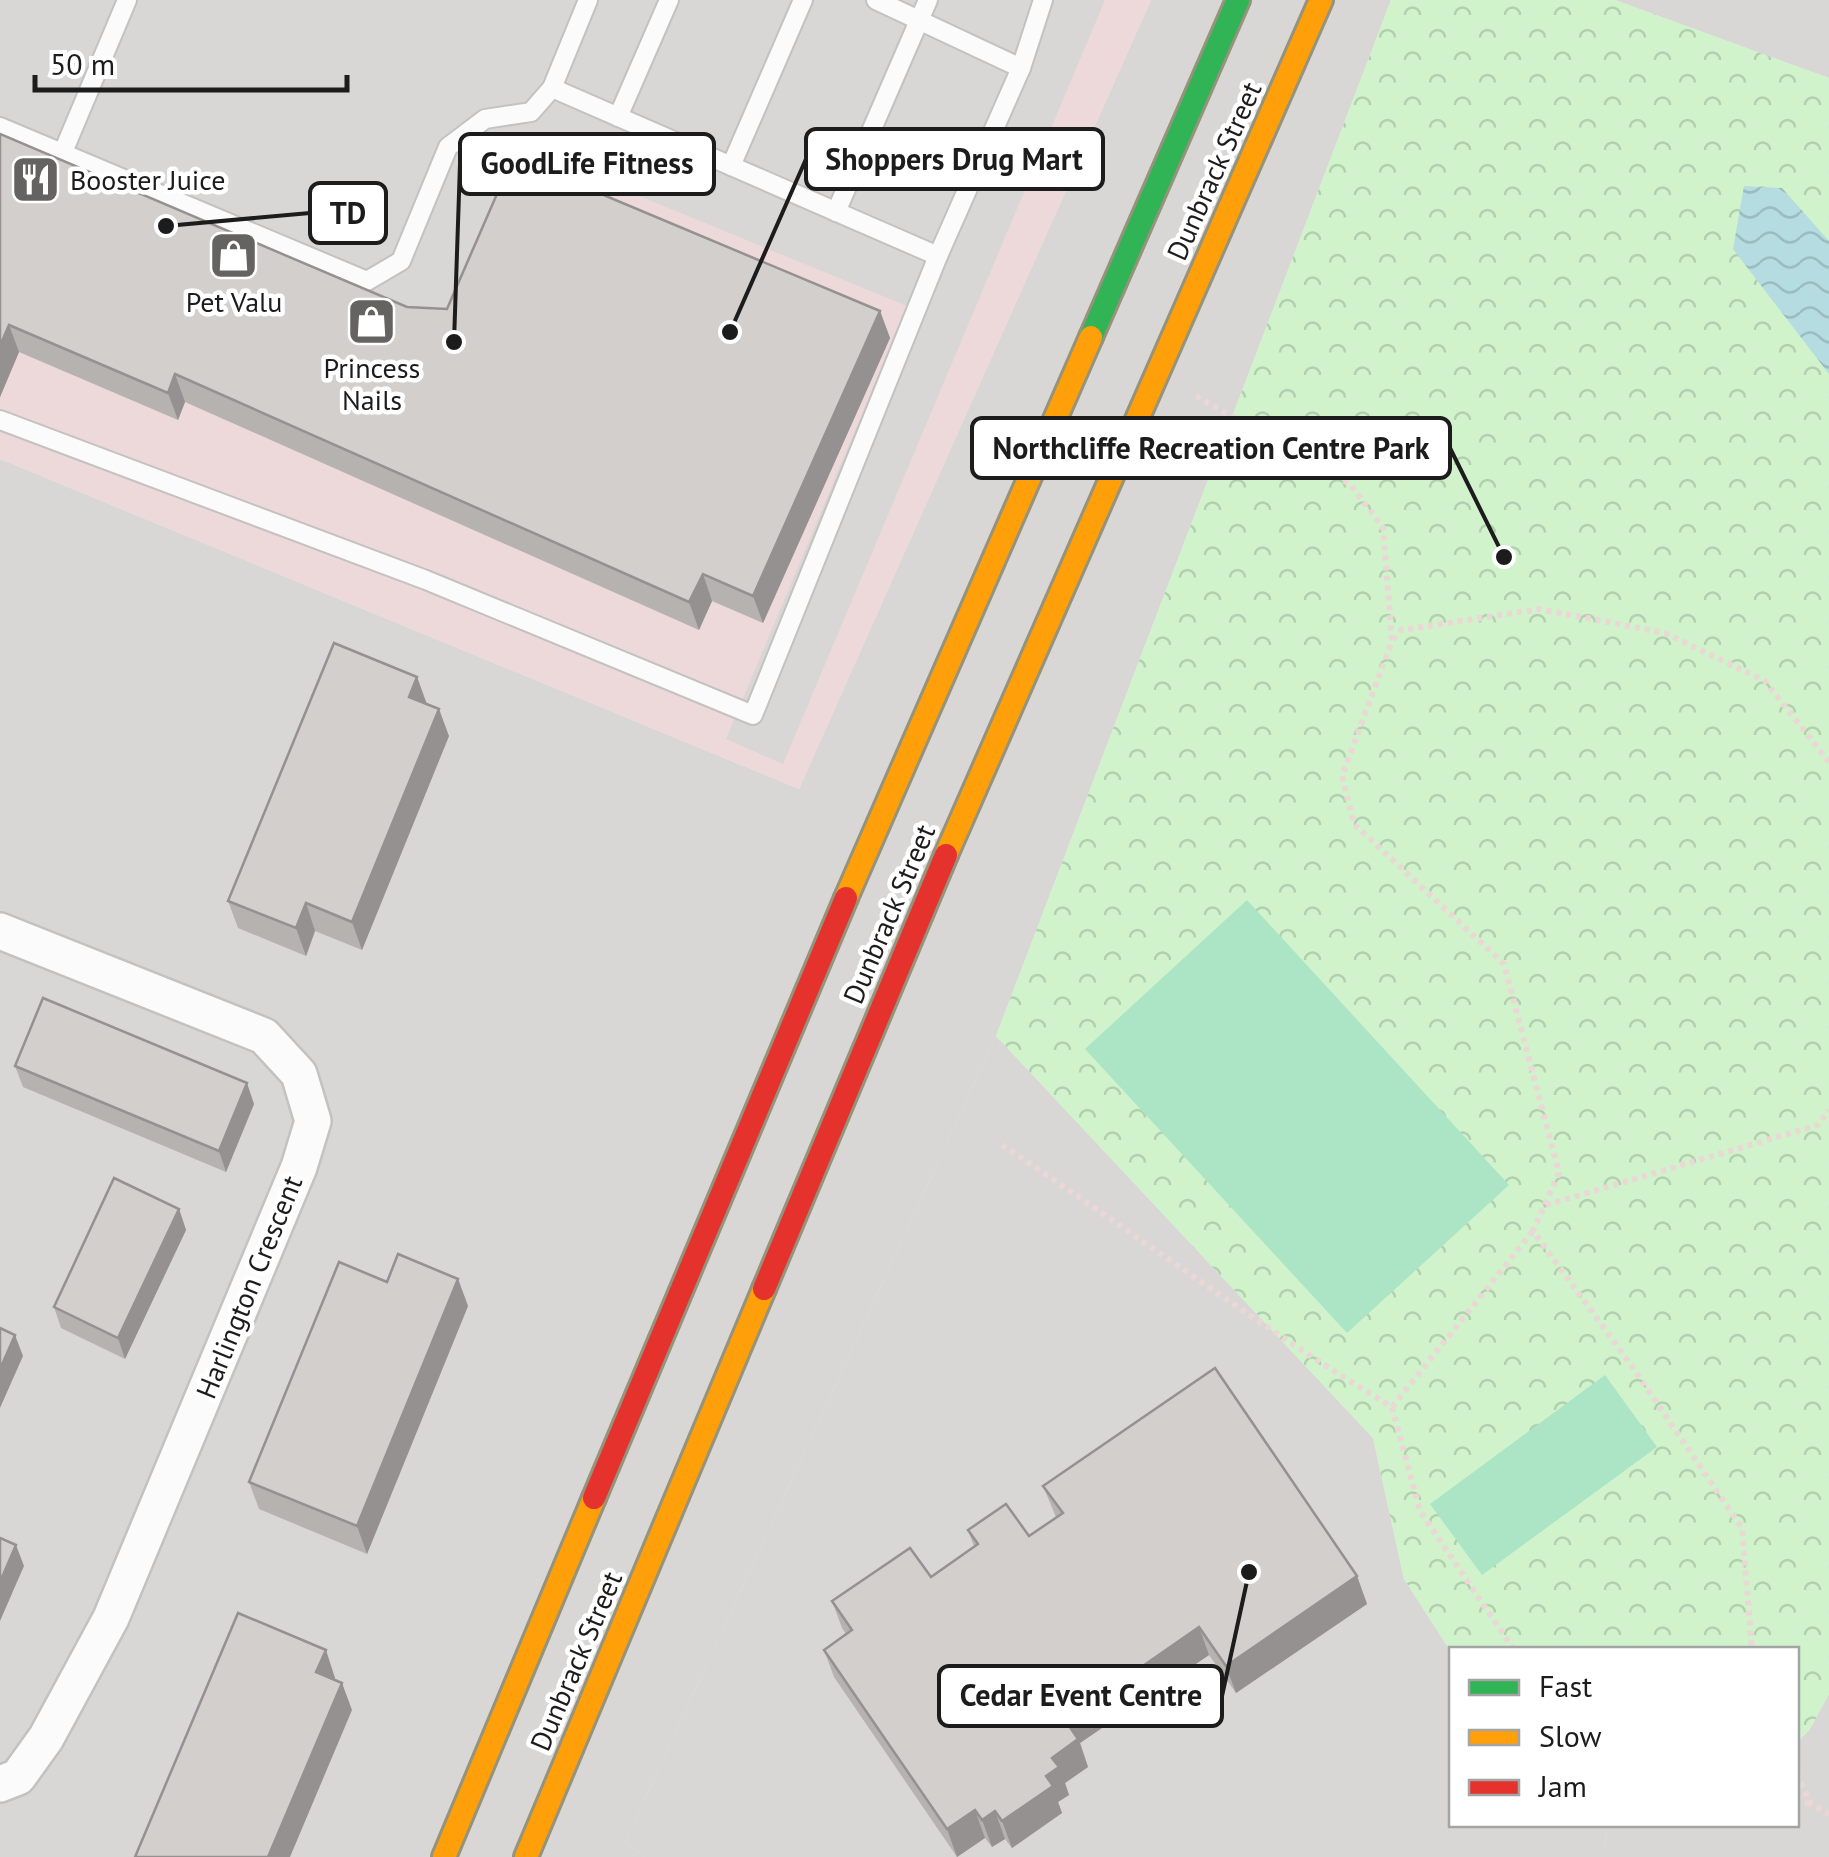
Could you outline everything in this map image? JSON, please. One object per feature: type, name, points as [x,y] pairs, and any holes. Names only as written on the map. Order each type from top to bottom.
[{"type":"main road","name":"Dunbrack Street","points":[[526,1857],[922,911],[1321,0]]},
{"type":"main road","points":[[1306,39],[1348,0]]},
{"type":"main road","name":"Dunbrack Street","points":[[444,1857],[846,898],[1232,6]]},
{"type":"street","name":"Harlington Crescent","points":[[0,931],[264,1036],[300,1074],[312,1122],[299,1166],[111,1618],[46,1738],[18,1777],[0,1784]]},
{"type":"lane","points":[[63,152],[127,0]]},
{"type":"lane","points":[[0,127],[368,282],[401,261],[448,146],[485,120],[531,112],[552,88],[588,0]]},
{"type":"lane","points":[[618,117],[669,0]]},
{"type":"lane","points":[[731,166],[804,0]]},
{"type":"lane","points":[[876,0],[1021,68]]},
{"type":"lane","points":[[836,212],[928,0]]},
{"type":"lane","points":[[0,420],[426,580],[753,715],[938,256],[1021,68],[1043,0]]},
{"type":"lane","points":[[552,88],[938,256]]},
{"type":"path","points":[[1157,373],[1350,484],[1383,528],[1392,641]]},
{"type":"path","points":[[1392,1407],[1533,1231],[1559,1174],[1504,964],[1354,824],[1342,776],[1392,641],[1401,630],[1540,609],[1665,633],[1764,681],[1829,762]]},
{"type":"path","points":[[1546,1205],[1818,1125],[1829,1110]]},
{"type":"path","points":[[1002,1146],[1174,1259],[1294,1348],[1392,1407],[1420,1511],[1512,1647]]},
{"type":"path","points":[[1533,1231],[1632,1365],[1742,1528],[1752,1647]]},
{"type":"path","points":[[1799,1780],[1811,1804]]},
{"type":"path","points":[[1799,1798],[1829,1814]]},
{"type":"shaded area","points":[[0,0],[1151,0],[799,789],[0,459]]},
{"type":"shaded area","points":[[0,0],[1105,0],[783,764],[726,739],[907,306],[542,156],[550,133],[513,151],[442,320],[412,331],[0,155]]},
{"type":"shaded area","points":[[1151,0],[1391,0],[996,1036],[625,1842],[644,1857],[0,1857],[0,459],[799,789]]},
{"type":"shaded area","points":[[1615,0],[1829,0],[1829,78]]},
{"type":"shaded area","points":[[996,1036],[1373,1438],[1404,1579],[1449,1649],[1449,1827],[1605,1827],[1606,1857],[644,1857],[625,1842]]},
{"type":"shaded area","points":[[1829,1694],[1829,1857],[1606,1857],[1605,1827],[1799,1827],[1799,1741]]},
{"type":"green space","points":[[1391,0],[1615,0],[1829,78],[1829,1694],[1810,1729],[1799,1740],[1799,1647],[1449,1649],[1404,1579],[1373,1438],[996,1036]]},
{"type":"green space","points":[[1247,900],[1509,1185],[1347,1333],[1085,1049]]},
{"type":"green space","points":[[1605,1375],[1657,1447],[1482,1575],[1430,1504]]},
{"type":"water","points":[[1744,186],[1782,188],[1829,241],[1829,374],[1733,249]]},
{"type":"building","points":[[0,134],[407,307],[447,309],[513,157],[880,311],[753,596],[703,574],[689,602],[175,374],[168,393],[9,325],[0,346]]},
{"type":"building","points":[[334,643],[417,677],[409,697],[439,709],[352,922],[306,903],[296,928],[228,901]]},
{"type":"building","points":[[43,998],[247,1083],[219,1151],[15,1066]]},
{"type":"building","points":[[114,1178],[179,1209],[118,1338],[54,1307]]},
{"type":"building","points":[[398,1254],[458,1279],[357,1526],[249,1482],[339,1262],[387,1282]]},
{"type":"building","points":[[0,1328],[15,1335],[0,1369]]},
{"type":"building","points":[[1215,1368],[1357,1576],[1226,1666],[1199,1627],[1065,1720],[1078,1739],[1052,1758],[1059,1767],[1046,1776],[1053,1786],[1002,1821],[995,1811],[982,1820],[975,1810],[947,1829],[824,1650],[852,1630],[832,1601],[910,1548],[931,1577],[978,1544],[968,1530],[1006,1504],[1029,1536],[1063,1513],[1043,1486]]},
{"type":"building","points":[[0,1538],[16,1545],[0,1582]]},
{"type":"building","points":[[238,1613],[326,1650],[316,1672],[342,1683],[268,1857],[135,1857]]},
{"type":"traffic: fast","points":[[1091,337],[1238,0]]},
{"type":"traffic: slow","points":[[946,855],[1321,0]]},
{"type":"traffic: slow","points":[[846,898],[1091,337]]},
{"type":"traffic: slow","points":[[526,1857],[764,1289]]},
{"type":"traffic: slow","points":[[444,1857],[594,1498]]},
{"type":"traffic: jam","points":[[764,1289],[946,855]]},
{"type":"traffic: jam","points":[[594,1498],[846,898]]},
{"type":"place","name":"Booster Juice","points":[[35,180]]},
{"type":"place","name":"TD","points":[[166,226]]},
{"type":"place","name":"Pet Valu","points":[[234,255]]},
{"type":"place","name":"Princess Nails","points":[[372,321]]},
{"type":"place","name":"Shoppers Drug Mart","points":[[730,332]]},
{"type":"place","name":"GoodLife Fitness","points":[[454,342]]},
{"type":"place","name":"Northcliffe Recreation Centre Park","points":[[1504,557]]},
{"type":"place","name":"Cedar Event Centre","points":[[1249,1572]]}]
